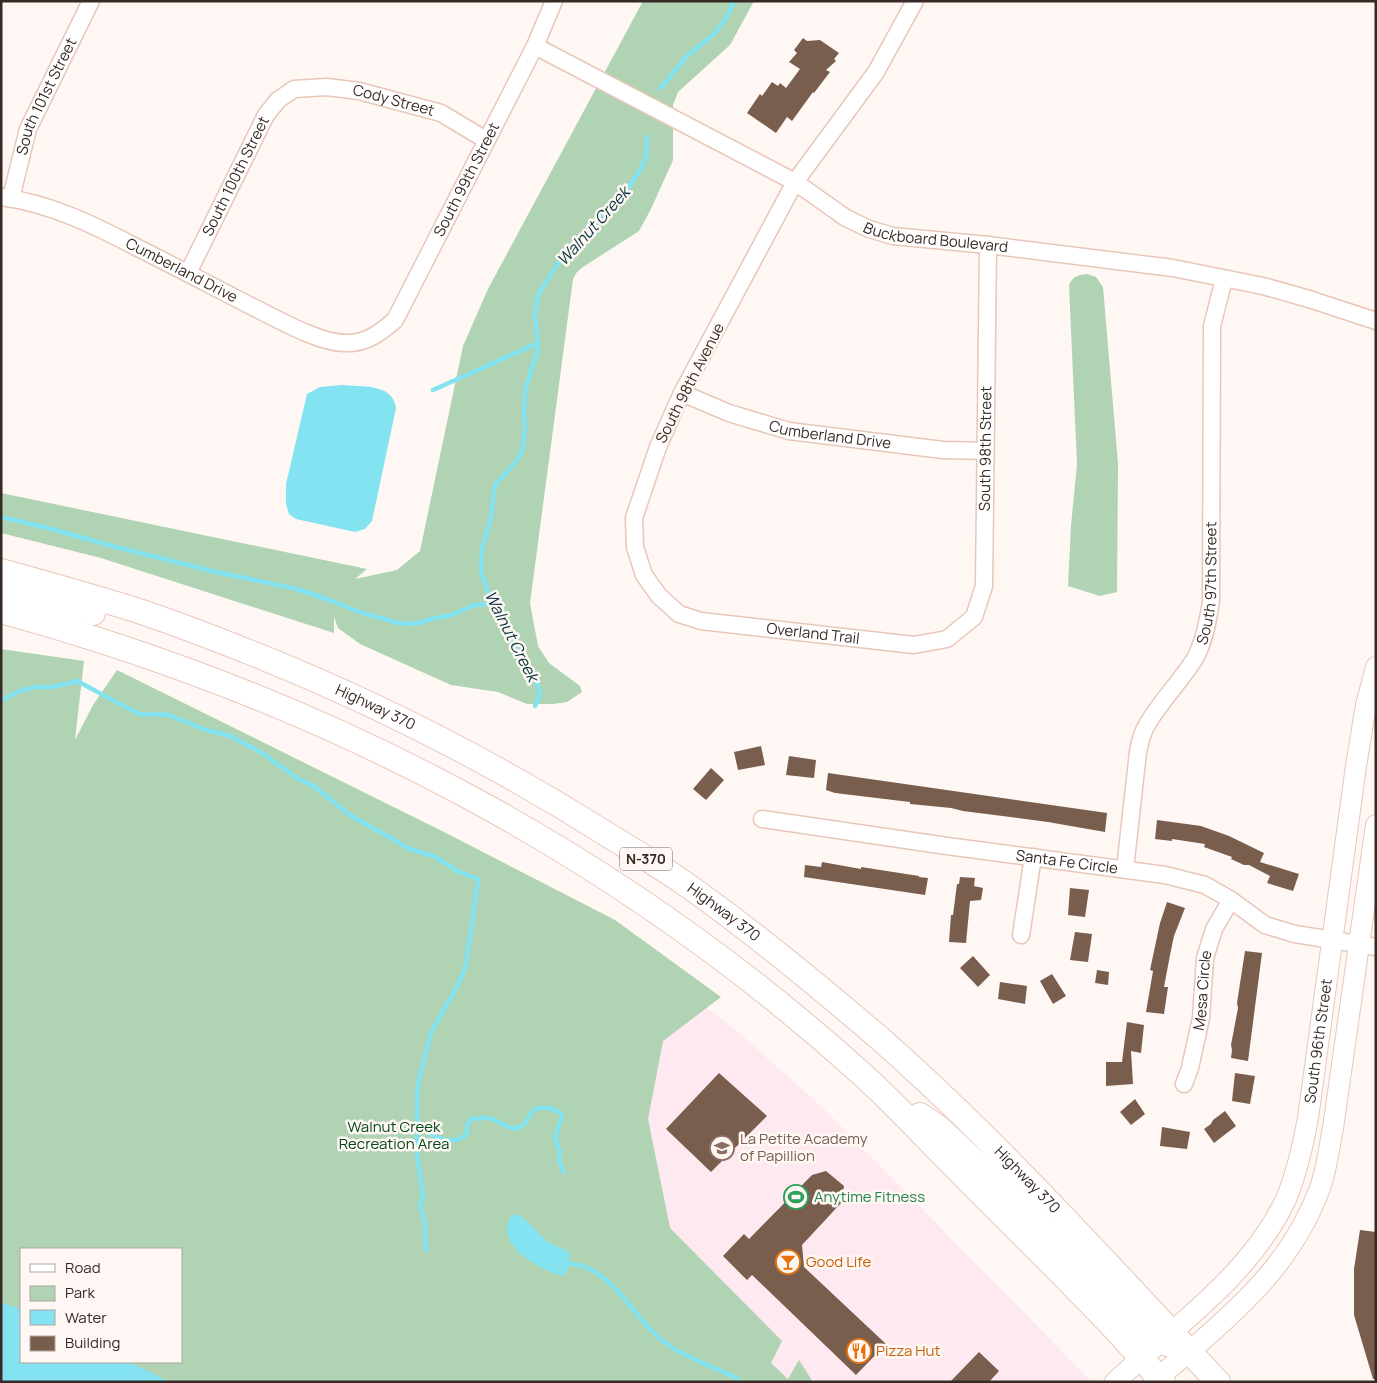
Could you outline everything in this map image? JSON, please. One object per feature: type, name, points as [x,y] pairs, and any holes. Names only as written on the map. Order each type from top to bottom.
[{"type":"highway","points":[[1,555],[40,567],[127,607]]},
{"type":"highway","name":"Highway 370","points":[[1,571],[127,607],[292,669],[425,730],[490,763],[567,808],[683,883],[806,978],[877,1036],[938,1092],[1036,1187],[1166,1337]]},
{"type":"highway","points":[[1,590],[90,612],[174,624]]},
{"type":"highway","name":"N-370","points":[[1,611],[88,636],[222,683],[308,718],[446,784],[543,837],[658,912],[762,990],[867,1078],[1048,1260],[1140,1358],[1158,1380]]},
{"type":"highway","points":[[867,1078],[939,1128],[992,1177],[1142,1335],[1166,1337],[1190,1352],[1218,1382]]},
{"type":"main road","name":"South 96th Street","points":[[1115,1382],[1166,1337],[1250,1256],[1264,1238],[1286,1199],[1302,1150],[1308,1118],[1356,766],[1366,705],[1376,666]]},
{"type":"main road","name":"South 96th Street","points":[[1158,1380],[1222,1324],[1268,1277],[1297,1236],[1320,1187],[1327,1161],[1367,946],[1376,825]]},
{"type":"street","name":"South 101st Street","points":[[6,197],[28,129],[91,1]]},
{"type":"street","name":"South 99th Street","points":[[362,342],[379,334],[395,320],[535,46],[554,1]]},
{"type":"street","name":"South 98th Avenue","points":[[679,614],[659,596],[644,575],[635,547],[634,518],[658,447],[682,393],[796,182],[876,72],[915,1]]},
{"type":"street","name":"Buckboard Boulevard","points":[[535,46],[796,182],[846,218],[869,229],[893,236],[988,245],[1173,268],[1263,286],[1376,321]]},
{"type":"street","name":"Cody Street","points":[[294,89],[327,86],[402,101],[441,113],[486,140]]},
{"type":"street","name":"South 100th Street","points":[[188,272],[266,115],[278,100],[294,89]]},
{"type":"street","name":"Cumberland Drive","points":[[6,197],[54,210],[96,226],[277,319],[327,340],[344,343],[362,342]]},
{"type":"street","name":"South 98th Street","points":[[947,639],[974,617],[984,586],[988,245]]},
{"type":"street","name":"South 97th Street","points":[[1125,869],[1138,752],[1142,737],[1147,723],[1194,660],[1209,618],[1211,601],[1212,326],[1224,279]]},
{"type":"street","name":"Cumberland Drive","points":[[682,393],[729,414],[789,431],[943,450],[985,451]]},
{"type":"street","name":"Overland Trail","points":[[679,614],[701,621],[914,645],[947,639]]},
{"type":"street","name":"Santa Fe Circle","points":[[762,818],[1165,875],[1205,885],[1231,900],[1265,925],[1295,934],[1367,946]]},
{"type":"street","points":[[1021,935],[1033,857]]},
{"type":"street","name":"Mesa Circle","points":[[1184,1084],[1190,1068],[1201,1018],[1204,958],[1214,929],[1231,900]]},
{"type":"shaded area","points":[[641,959],[737,1031],[825,1110],[1092,1382],[791,1382],[652,1250]]},
{"type":"green space","points":[[643,1],[754,1],[730,45],[678,92],[673,105],[673,160],[639,231],[583,267],[573,279],[530,603],[538,646],[549,663],[580,686],[582,692],[567,702],[527,704],[498,692],[451,685],[360,644],[338,628],[334,617],[334,633],[101,558],[1,533],[1,493],[367,569],[355,579],[397,570],[420,551],[463,346],[488,289]]},
{"type":"green space","points":[[1087,274],[1096,277],[1103,287],[1118,464],[1117,592],[1100,596],[1068,586],[1077,464],[1069,285],[1076,276]]},
{"type":"green space","name":"Walnut Creek Recreation Area","points":[[1,649],[84,661],[75,740],[93,705],[117,670],[444,832],[615,920],[721,997],[663,1041],[648,1119],[670,1228],[782,1341],[771,1363],[788,1379],[799,1360],[813,1382],[1,1382]]},
{"type":"water","points":[[342,385],[383,390],[394,400],[396,408],[372,521],[365,529],[355,532],[296,519],[289,514],[286,504],[286,484],[307,394],[320,387]]},
{"type":"water","points":[[512,1215],[520,1215],[549,1243],[566,1250],[570,1256],[567,1272],[563,1276],[546,1270],[528,1260],[514,1246],[507,1230],[508,1222]]},
{"type":"water","points":[[1,1302],[20,1310],[20,1363],[131,1363],[170,1382],[1,1382]]},
{"type":"building","points":[[803,38],[807,41],[820,40],[839,53],[834,59],[836,61],[826,70],[830,72],[792,121],[787,117],[776,133],[747,113],[760,94],[762,96],[772,82],[778,86],[780,83],[786,88],[800,69],[789,62],[797,53],[794,50]]},
{"type":"building","points":[[761,746],[765,765],[738,770],[734,752]]},
{"type":"building","points":[[789,756],[816,760],[814,778],[786,775]]},
{"type":"building","points":[[711,768],[724,780],[706,800],[693,789]]},
{"type":"building","points":[[828,773],[1107,813],[1105,832],[951,808],[910,804],[910,802],[835,793],[826,790]]},
{"type":"building","points":[[1157,820],[1201,826],[1229,836],[1264,853],[1260,862],[1299,874],[1293,891],[1267,883],[1270,876],[1249,865],[1244,865],[1231,859],[1232,857],[1204,847],[1205,844],[1172,839],[1172,841],[1155,839]]},
{"type":"building","points":[[822,862],[928,878],[925,895],[804,877],[805,865],[821,867]]},
{"type":"building","points":[[960,877],[975,878],[974,886],[983,888],[981,900],[970,901],[966,943],[949,942],[951,915],[953,915],[957,884],[959,884]]},
{"type":"building","points":[[1070,888],[1089,890],[1085,917],[1068,915]]},
{"type":"building","points":[[1167,902],[1185,908],[1174,936],[1170,955],[1164,987],[1168,987],[1164,1014],[1146,1012],[1153,971],[1150,970],[1160,923]]},
{"type":"building","points":[[1075,932],[1092,934],[1088,962],[1070,960]]},
{"type":"building","points":[[1245,951],[1262,953],[1248,1061],[1231,1058],[1231,1045]]},
{"type":"building","points":[[973,956],[990,975],[978,987],[960,968]]},
{"type":"building","points":[[1097,970],[1109,972],[1108,985],[1095,983]]},
{"type":"building","points":[[1052,974],[1066,996],[1053,1004],[1040,981]]},
{"type":"building","points":[[1000,982],[1027,986],[1025,1004],[998,999]]},
{"type":"building","points":[[1127,1022],[1144,1025],[1141,1053],[1131,1051],[1133,1084],[1106,1086],[1106,1062],[1122,1062]]},
{"type":"building","points":[[719,1073],[767,1116],[711,1172],[666,1129]]},
{"type":"building","points":[[1235,1073],[1255,1076],[1250,1104],[1232,1101]]},
{"type":"building","points":[[1135,1099],[1145,1114],[1131,1125],[1120,1112]]},
{"type":"building","points":[[1225,1111],[1236,1126],[1214,1143],[1204,1129]]},
{"type":"building","points":[[1162,1127],[1190,1132],[1187,1149],[1160,1146]]},
{"type":"building","points":[[826,1171],[844,1186],[841,1203],[802,1245],[804,1267],[886,1344],[856,1375],[752,1275],[747,1280],[723,1256],[744,1234],[749,1239],[812,1175]]},
{"type":"building","points":[[1360,1230],[1376,1232],[1376,1379],[1373,1379],[1354,1315],[1354,1269]]},
{"type":"building","points":[[979,1352],[999,1371],[989,1382],[950,1382]]},
{"type":"waterway","name":"Walnut Creek","points":[[661,88],[687,56],[713,35],[726,18],[734,1]]},
{"type":"waterway","name":"Walnut Creek","points":[[535,706],[540,695],[538,685],[504,629],[492,604],[481,571],[482,549],[491,516],[495,485],[515,463],[523,449],[525,391],[538,348],[535,313],[537,298],[559,262],[627,189],[639,172],[646,157],[647,137]]},
{"type":"waterway","points":[[433,390],[538,343]]},
{"type":"waterway","points":[[1,517],[216,572],[297,589],[362,613],[399,623],[415,624],[451,615],[475,605],[492,604]]},
{"type":"waterway","points":[[1,700],[22,690],[37,687],[53,687],[77,681],[139,714],[169,715],[203,729],[230,736],[259,751],[297,778],[315,787],[350,815],[410,849],[434,856],[459,872],[478,879],[466,964],[461,979],[431,1033],[417,1093],[417,1153],[423,1196],[420,1205],[425,1223],[426,1250]]},
{"type":"waterway","points":[[417,1126],[442,1139],[455,1140],[467,1134],[467,1125],[471,1119],[487,1118],[517,1128],[522,1126],[533,1111],[537,1109],[555,1110],[562,1115],[555,1138],[560,1152],[559,1161],[564,1172]]},
{"type":"waterway","points":[[417,1139],[432,1142],[443,1148]]},
{"type":"waterway","points":[[570,1264],[594,1271],[605,1279],[626,1300],[651,1330],[670,1346],[738,1379]]},
{"type":"place","name":"La Petite Academy of Papillion","points":[[722,1148]]},
{"type":"place","name":"Anytime Fitness","points":[[796,1197]]},
{"type":"place","name":"Good Life","points":[[788,1262]]},
{"type":"place","name":"Pizza Hut","points":[[859,1351]]}]
